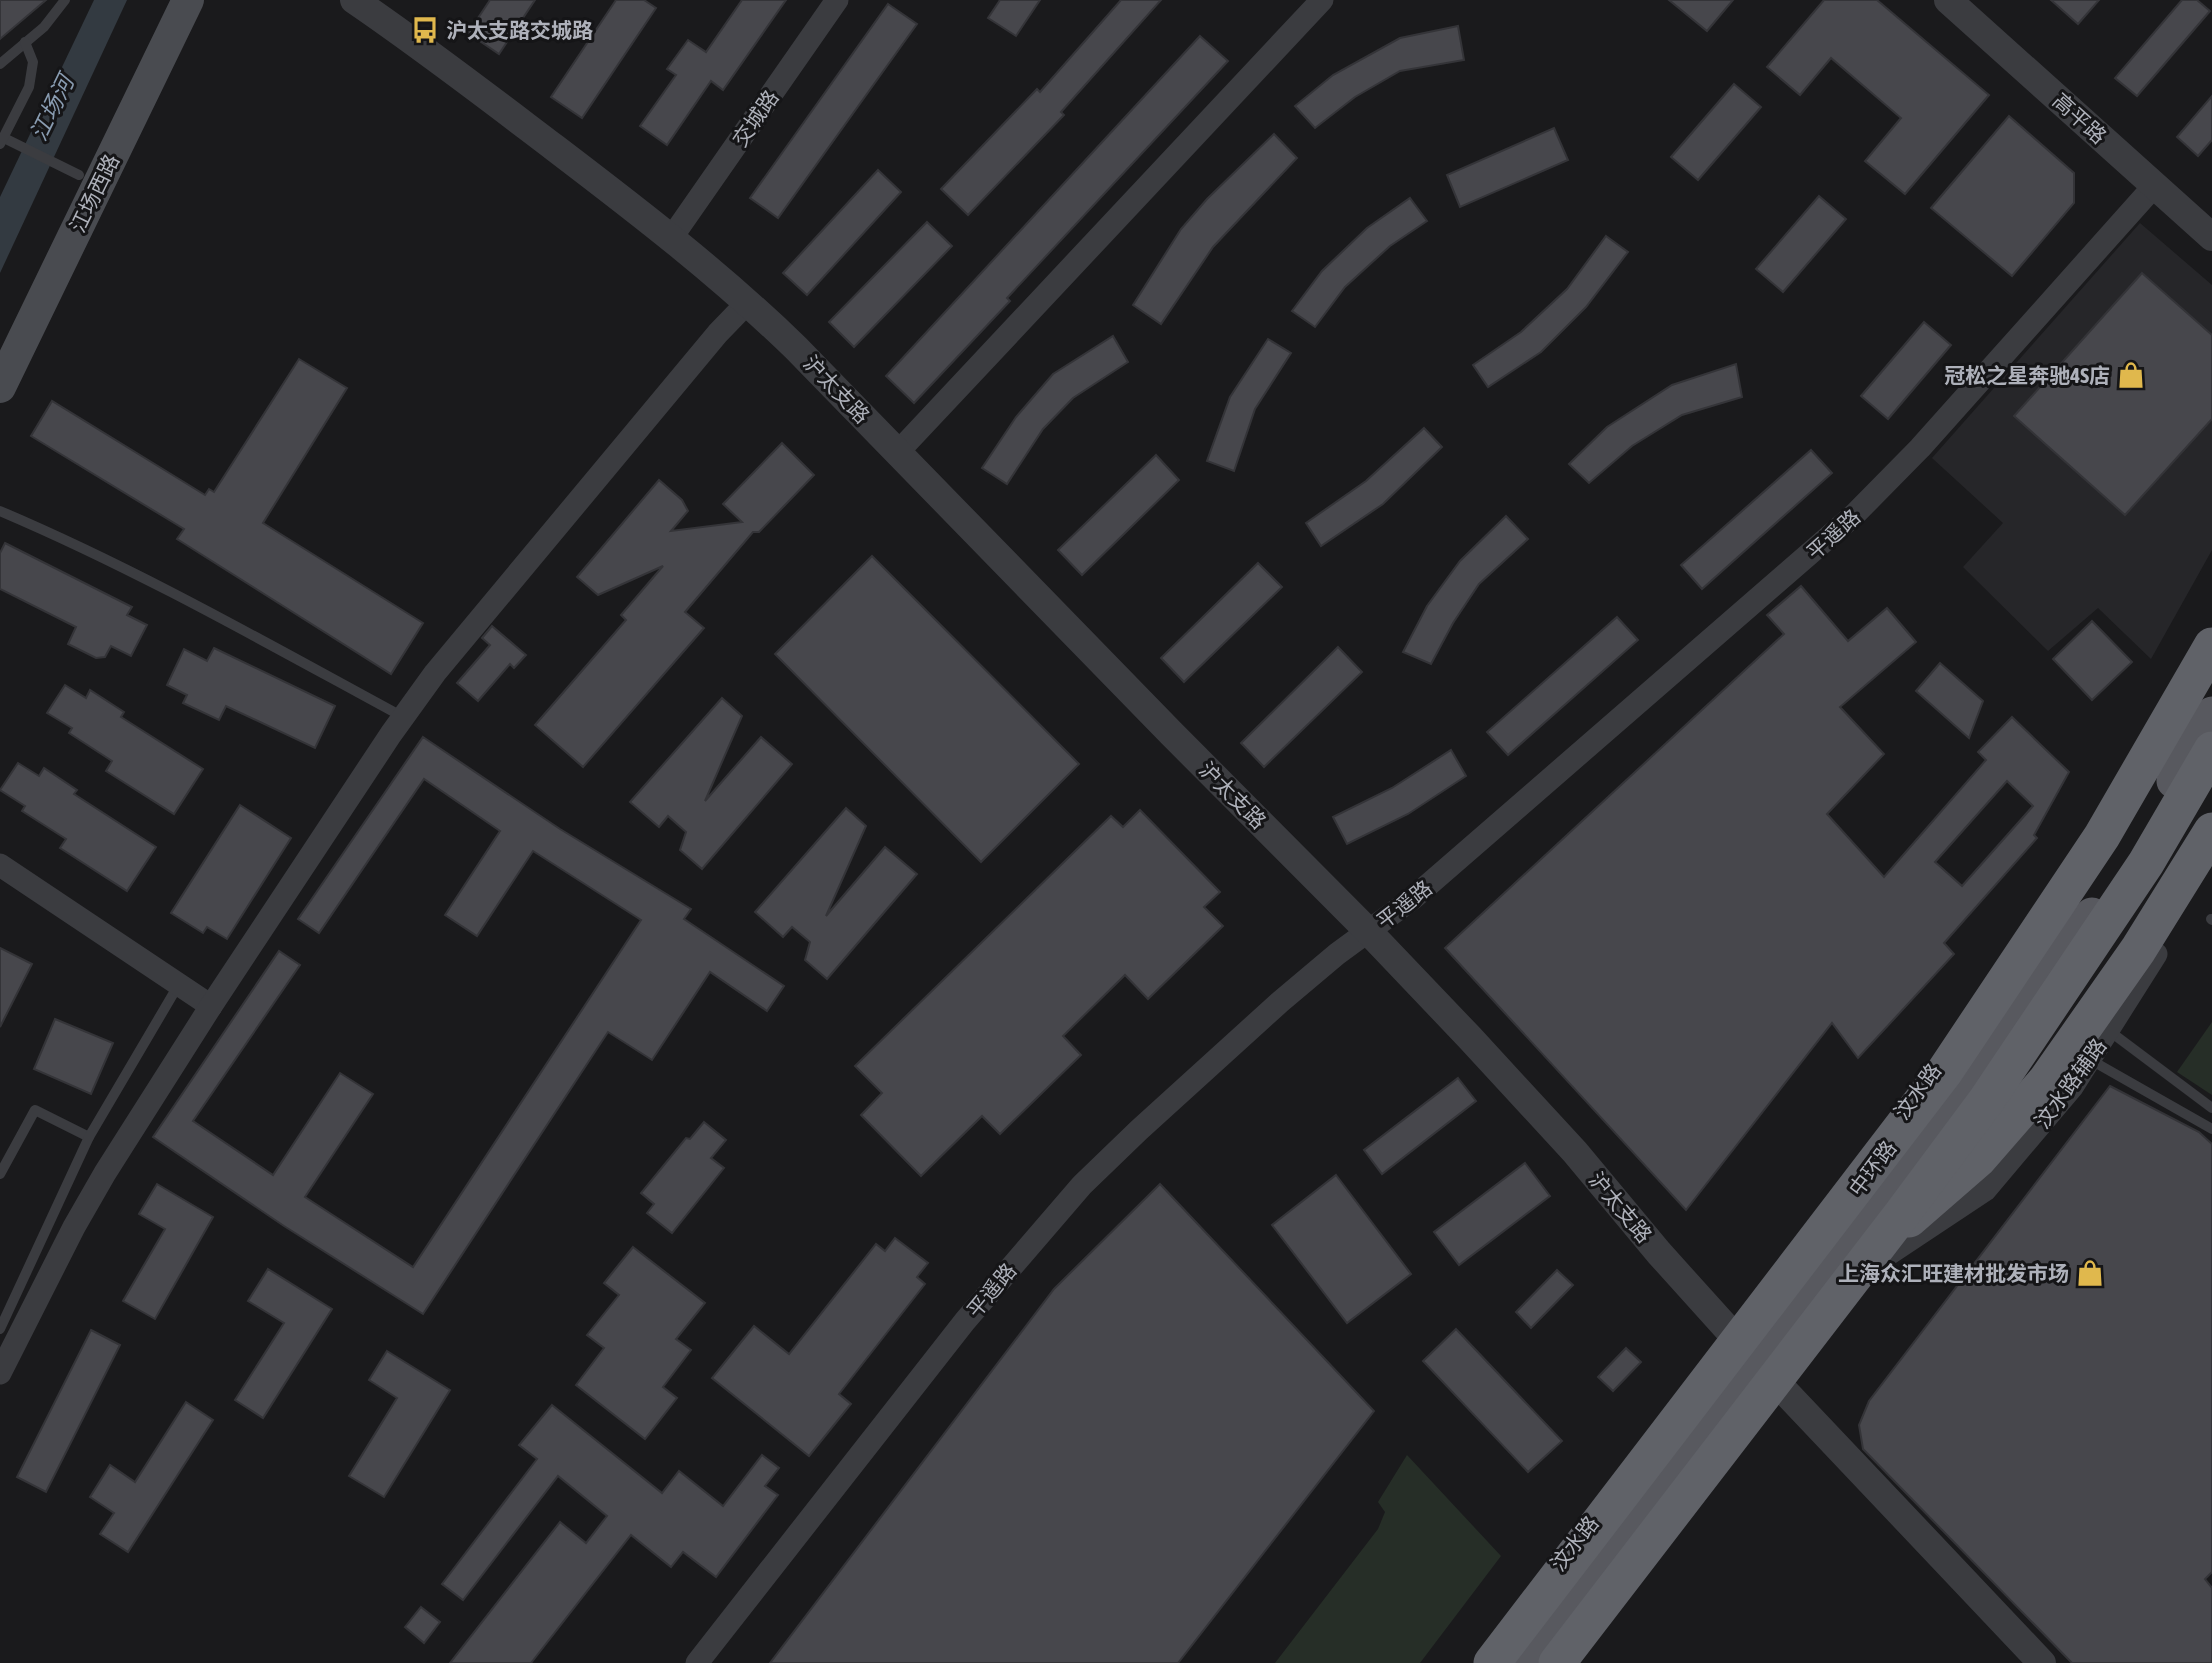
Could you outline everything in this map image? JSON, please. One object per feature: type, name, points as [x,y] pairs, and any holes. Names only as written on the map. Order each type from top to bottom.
[{"type":"highway","name":"中环路","points":[[1492,1663],[1945,1071],[2102,836],[2212,646]]},
{"type":"highway","points":[[1541,1661],[1902,1214],[1986,1101],[2146,863],[2212,724]]},
{"type":"highway","points":[[1909,1219],[1978,1159],[2046,1082],[2138,950],[2212,831]]},
{"type":"main road","name":"江场西路","points":[[0,338],[164,0]]},
{"type":"main road","name":"江场西路","points":[[0,387],[188,0]]},
{"type":"main road","name":"汶水路","points":[[1756,1360],[1938,1064],[2093,830],[2212,627]]},
{"type":"main road","name":"汶水路","points":[[1541,1661],[2105,863],[2212,677]]},
{"type":"main road","name":"汶水路","points":[[1541,1661],[1756,1360],[2116,882],[2212,724]]},
{"type":"main road","name":"汶水路","points":[[1481,1663],[1756,1360],[1875,1264],[1995,1107],[2076,988],[2153,868],[2212,767]]},
{"type":"main road","points":[[1966,1145],[1981,1064]]},
{"type":"street","name":"沪太支路","points":[[354,0],[449,66],[672,237],[748,302],[1368,931],[1535,1107],[1756,1360],[2042,1663]]},
{"type":"street","name":"交城路","points":[[672,237],[837,0]]},
{"type":"street","points":[[898,452],[1322,0]]},
{"type":"street","name":"高平路","points":[[1948,0],[2212,237]]},
{"type":"street","name":"平遥路","points":[[697,1663],[965,1321],[1082,1185],[1260,1019],[1337,954],[1433,881],[1877,494],[1946,421],[2155,185]]},
{"type":"street","points":[[0,1373],[74,1227],[105,1173],[211,1006],[403,717],[494,601],[718,333],[748,302]]},
{"type":"street","name":"汶水路辅路","points":[[1875,1264],[1985,1190],[2072,1087],[2157,952],[2212,856]]},
{"type":"street","points":[[0,865],[211,1006]]},
{"type":"lane","points":[[0,64],[44,27],[65,0]]},
{"type":"lane","points":[[25,42],[33,62],[29,88],[2,141],[79,175]]},
{"type":"lane","points":[[0,512],[64,538],[190,602],[403,717]]},
{"type":"lane","points":[[0,1329],[89,1137],[179,984]]},
{"type":"lane","points":[[2108,1030],[2212,1108]]},
{"type":"lane","points":[[2089,1059],[2212,1129]]},
{"type":"lane","points":[[0,1174],[35,1110],[89,1137]]},
{"type":"shaded area","points":[[2140,223],[2212,285],[2212,550],[2151,659],[2098,608],[2048,651],[1963,567],[2003,523],[1932,458]]},
{"type":"shaded area","points":[[2212,1022],[2212,1095],[2177,1072]]},
{"type":"shaded area","points":[[1407,1455],[1501,1556],[1420,1663],[1275,1663],[1378,1529],[1385,1512],[1378,1502]]},
{"type":"water","name":"江场河","points":[[94,0],[127,0],[0,273],[0,197]]},
{"type":"building","points":[[0,0],[46,0],[0,39]]},
{"type":"building","points":[[490,0],[535,0],[499,54],[468,33]]},
{"type":"building","points":[[616,0],[644,0],[656,8],[582,118],[551,97]]},
{"type":"building","points":[[742,0],[786,0],[723,90],[711,81],[667,145],[640,126],[676,75],[667,69],[688,40],[706,52]]},
{"type":"building","points":[[1000,0],[1040,0],[1016,36],[988,18]]},
{"type":"building","points":[[1121,0],[1161,0],[1061,112],[1064,115],[968,215],[941,189],[1037,89],[1040,92]]},
{"type":"building","points":[[1669,0],[1733,0],[1707,31]]},
{"type":"building","points":[[1824,0],[1877,0],[1989,95],[1905,194],[1865,161],[1901,118],[1831,58],[1800,95],[1767,67]]},
{"type":"building","points":[[2051,0],[2099,0],[2078,24]]},
{"type":"building","points":[[2182,0],[2197,0],[2210,11],[2137,96],[2115,78]]},
{"type":"building","points":[[888,4],[917,24],[778,218],[750,198]]},
{"type":"building","points":[[1458,26],[1464,60],[1400,71],[1355,97],[1315,128],[1295,106],[1333,75],[1400,38]]},
{"type":"building","points":[[1200,36],[1228,61],[1007,298],[1010,301],[914,403],[886,376]]},
{"type":"building","points":[[1734,84],[1761,107],[1698,180],[1671,157]]},
{"type":"building","points":[[2212,96],[2212,140],[2198,156],[2177,137]]},
{"type":"building","points":[[2009,116],[2074,173],[2074,203],[2012,276],[1931,208]]},
{"type":"building","points":[[1554,128],[1568,160],[1460,207],[1447,175]]},
{"type":"building","points":[[1274,134],[1297,158],[1213,247],[1161,324],[1133,305],[1181,229],[1207,199]]},
{"type":"building","points":[[878,170],[901,192],[807,295],[783,273]]},
{"type":"building","points":[[1819,196],[1846,219],[1783,292],[1756,269]]},
{"type":"building","points":[[1410,198],[1427,221],[1390,246],[1345,287],[1315,327],[1292,311],[1322,271],[1367,228]]},
{"type":"building","points":[[927,222],[952,246],[854,347],[829,322]]},
{"type":"building","points":[[1606,236],[1628,252],[1586,307],[1541,352],[1488,387],[1473,365],[1521,332],[1567,289]]},
{"type":"building","name":"冠松之星奔驰4S店","points":[[2142,273],[2212,335],[2212,419],[2125,515],[2014,416]]},
{"type":"building","points":[[1924,322],[1951,345],[1888,419],[1861,396]]},
{"type":"building","points":[[1113,336],[1128,362],[1073,398],[1043,429],[1007,484],[982,468],[1016,417],[1053,374]]},
{"type":"building","points":[[1268,339],[1291,353],[1255,409],[1234,471],[1207,461],[1230,397]]},
{"type":"building","points":[[299,359],[347,388],[263,523],[423,623],[391,674],[177,539],[184,529],[31,436],[52,401],[205,495],[209,489],[214,492]]},
{"type":"building","points":[[1736,364],[1742,397],[1682,415],[1632,446],[1589,483],[1569,464],[1607,427],[1672,385]]},
{"type":"building","points":[[1424,428],[1442,447],[1383,504],[1321,546],[1306,523],[1366,481]]},
{"type":"building","points":[[782,443],[814,475],[759,532],[753,532],[685,612],[704,628],[583,767],[535,725],[626,620],[621,615],[663,566],[598,595],[577,577],[659,480],[682,500],[688,511],[671,531],[742,522],[723,504]]},
{"type":"building","points":[[1811,450],[1832,473],[1702,589],[1681,565]]},
{"type":"building","points":[[1156,455],[1179,480],[1082,575],[1058,550]]},
{"type":"building","points":[[1506,516],[1528,539],[1479,584],[1453,623],[1431,664],[1403,652],[1427,606],[1460,561]]},
{"type":"building","points":[[5,543],[132,607],[127,615],[147,625],[131,656],[111,646],[105,657],[96,658],[68,644],[76,627],[0,589],[0,553]]},
{"type":"building","points":[[872,556],[1079,764],[981,862],[775,654]]},
{"type":"building","points":[[1258,563],[1282,587],[1184,682],[1161,658]]},
{"type":"building","points":[[1801,586],[1848,641],[1887,608],[1916,642],[1840,707],[1884,754],[1827,814],[1884,877],[1986,760],[1978,752],[2012,717],[2069,772],[2034,835],[2037,838],[1944,943],[1954,954],[1858,1058],[1832,1023],[1686,1210],[1445,948],[1784,634],[1767,615]],"holes":[[[2007,781],[2033,806],[1962,886],[1935,862]]]},
{"type":"building","points":[[1617,617],[1638,640],[1508,755],[1487,732]]},
{"type":"building","points":[[2092,621],[2132,662],[2092,700],[2053,659]]},
{"type":"building","points":[[492,626],[526,655],[514,668],[510,664],[478,701],[457,683],[490,645],[482,638]]},
{"type":"building","points":[[1338,647],[1362,672],[1264,767],[1241,743]]},
{"type":"building","points":[[214,648],[335,706],[315,748],[226,706],[219,720],[183,703],[187,695],[167,685],[184,649],[207,661]]},
{"type":"building","points":[[1940,663],[1983,701],[1969,738],[1916,691]]},
{"type":"building","points":[[65,685],[86,698],[90,690],[124,712],[121,717],[203,769],[174,814],[106,771],[112,761],[69,733],[72,728],[47,713]]},
{"type":"building","points":[[722,698],[742,716],[705,801],[761,737],[792,764],[702,869],[680,850],[686,832],[668,816],[659,827],[630,802]]},
{"type":"building","points":[[423,737],[560,829],[691,909],[684,919],[784,986],[767,1011],[710,972],[652,1060],[608,1032],[423,1314],[284,1226],[153,1137],[279,951],[300,965],[193,1121],[273,1175],[340,1073],[373,1094],[305,1197],[413,1267],[641,920],[533,851],[477,936],[445,915],[500,831],[424,779],[319,933],[298,919]]},
{"type":"building","points":[[1451,750],[1466,776],[1408,814],[1347,844],[1333,817],[1392,788]]},
{"type":"building","points":[[18,763],[39,776],[44,768],[77,790],[74,794],[156,847],[127,891],[60,848],[66,839],[22,811],[25,806],[0,790]]},
{"type":"building","points":[[240,805],[291,838],[227,939],[207,927],[203,933],[171,913]]},
{"type":"building","points":[[846,808],[866,826],[826,916],[885,847],[917,874],[827,979],[805,960],[810,942],[792,927],[783,937],[755,912]]},
{"type":"building","points":[[1140,810],[1220,892],[1204,907],[1223,926],[1148,999],[1125,975],[1063,1036],[1081,1055],[1000,1134],[982,1116],[921,1176],[861,1115],[882,1093],[855,1066],[1111,816],[1123,827]]},
{"type":"building","points":[[0,948],[32,964],[0,1027]]},
{"type":"building","points":[[55,1019],[113,1043],[91,1094],[34,1069]]},
{"type":"building","points":[[1458,1078],[1476,1101],[1382,1174],[1364,1150]]},
{"type":"building","name":"上海众汇旺建材批发市场","points":[[2110,1086],[2199,1132],[2212,1144],[2212,1572],[2205,1579],[2212,1588],[2212,1663],[2072,1663],[1863,1449],[1859,1425],[1869,1401]]},
{"type":"building","points":[[704,1122],[726,1140],[711,1158],[724,1168],[672,1233],[647,1213],[654,1204],[641,1193],[686,1138],[690,1139]]},
{"type":"building","points":[[1525,1163],[1550,1196],[1459,1265],[1434,1232]]},
{"type":"building","points":[[1336,1175],[1411,1274],[1347,1323],[1272,1225]]},
{"type":"building","points":[[157,1184],[213,1217],[155,1319],[123,1301],[165,1229],[139,1214]]},
{"type":"building","points":[[1160,1184],[1374,1411],[1178,1663],[770,1663],[1054,1289]]},
{"type":"building","points":[[895,1238],[928,1263],[917,1277],[925,1284],[839,1394],[851,1404],[809,1456],[712,1378],[754,1326],[789,1354],[876,1244],[885,1251]]},
{"type":"building","points":[[633,1247],[705,1303],[676,1339],[691,1350],[663,1387],[677,1398],[645,1439],[576,1385],[604,1348],[587,1335],[619,1295],[604,1283]]},
{"type":"building","points":[[268,1269],[332,1309],[263,1418],[235,1400],[284,1323],[248,1301]]},
{"type":"building","points":[[1557,1270],[1573,1285],[1531,1328],[1516,1312]]},
{"type":"building","points":[[1456,1329],[1562,1441],[1528,1472],[1423,1361]]},
{"type":"building","points":[[91,1330],[120,1345],[46,1492],[17,1477]]},
{"type":"building","points":[[1626,1348],[1641,1362],[1613,1391],[1598,1377]]},
{"type":"building","points":[[387,1351],[450,1390],[384,1497],[349,1476],[397,1398],[369,1380]]},
{"type":"building","points":[[186,1402],[213,1420],[128,1552],[100,1534],[114,1513],[90,1497],[110,1465],[135,1482]]},
{"type":"building","points":[[552,1405],[662,1493],[679,1471],[723,1506],[762,1455],[779,1468],[765,1486],[778,1495],[716,1577],[683,1552],[671,1567],[631,1535],[531,1663],[450,1663],[560,1522],[586,1543],[607,1516],[558,1476],[463,1600],[442,1584],[537,1459],[519,1445]]},
{"type":"building","points":[[421,1607],[440,1622],[424,1643],[405,1627]]},
{"type":"place","name":"沪太支路交城路","points":[[425,30]]},
{"type":"place","name":"冠松之星奔驰4S店","points":[[2131,375]]},
{"type":"place","name":"上海众汇旺建材批发市场","points":[[2090,1273]]}]
